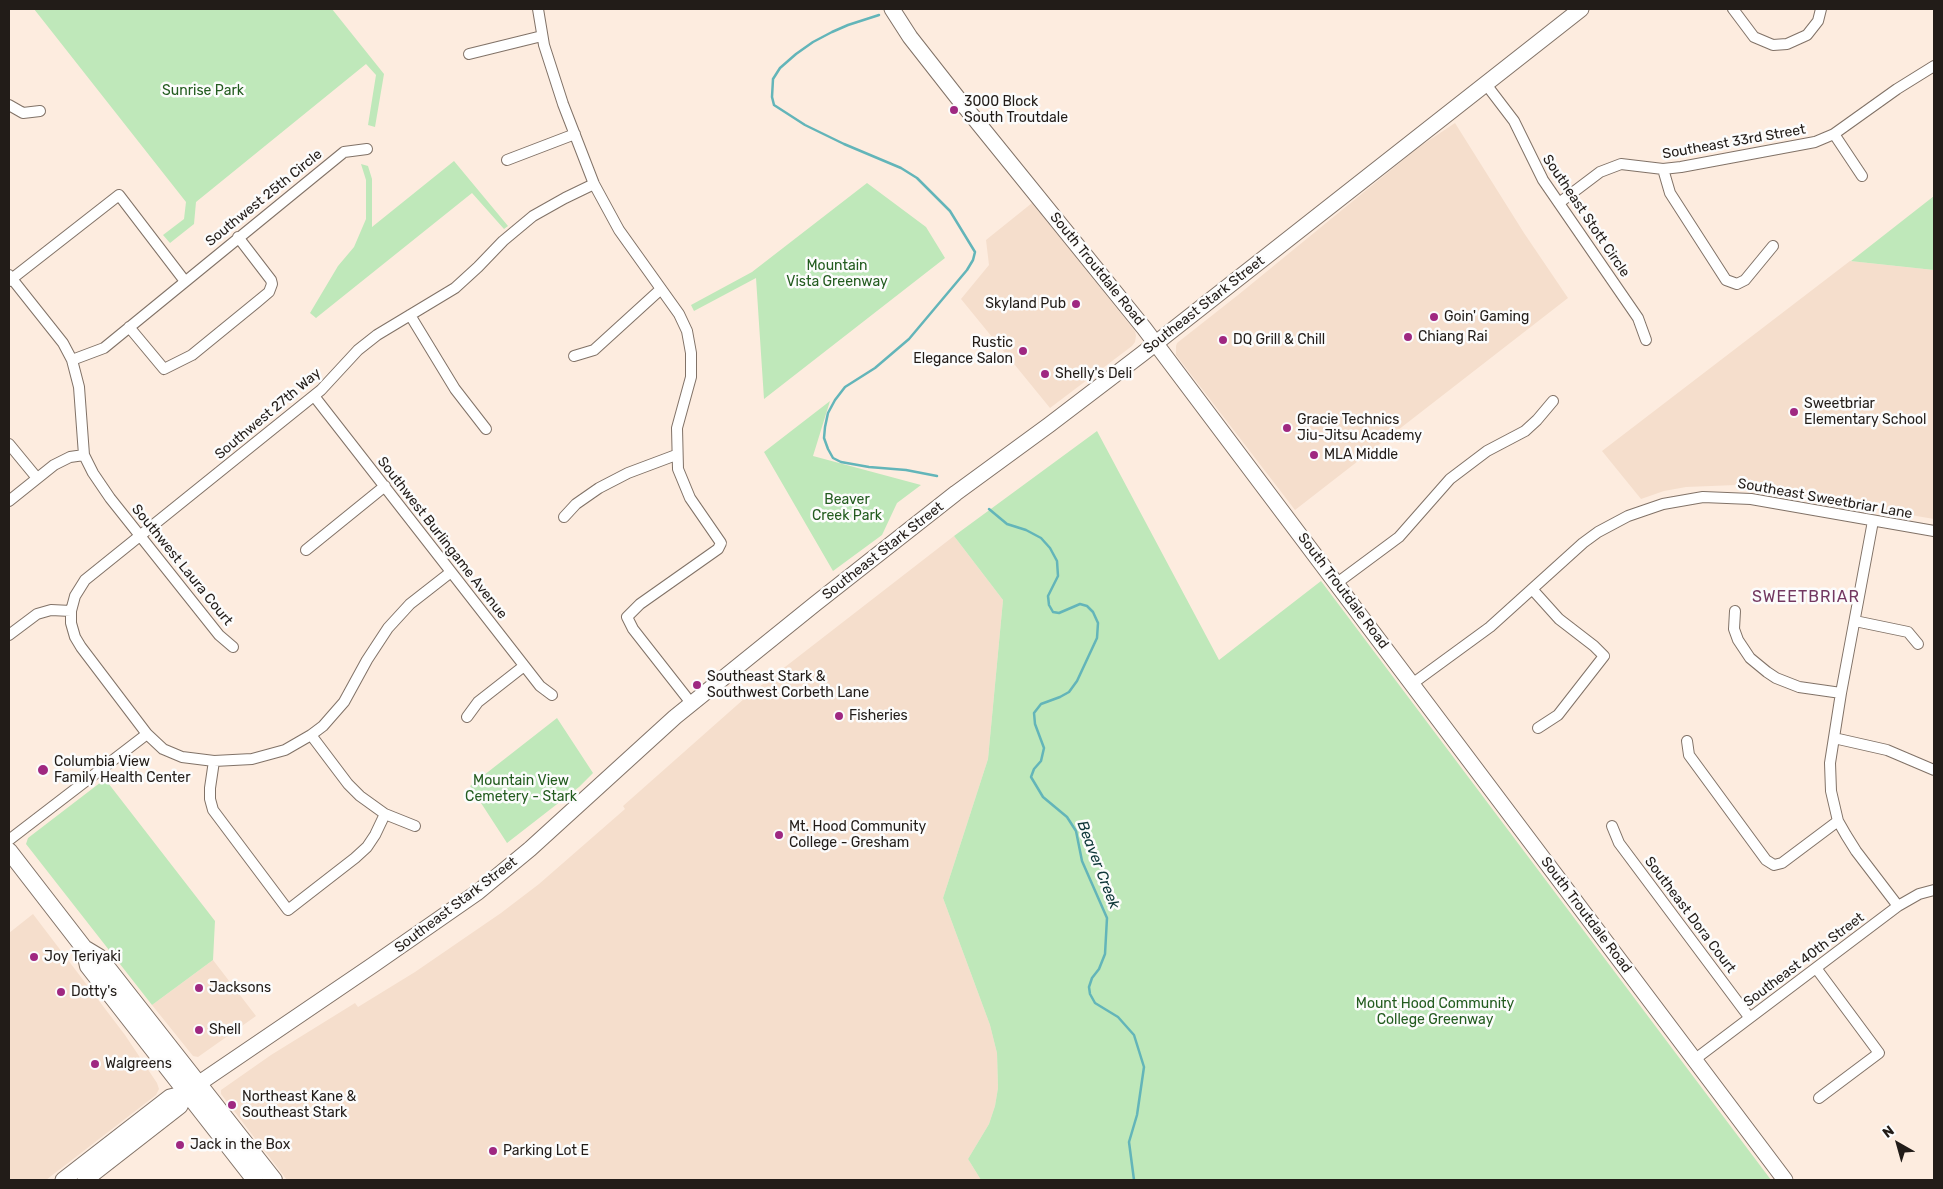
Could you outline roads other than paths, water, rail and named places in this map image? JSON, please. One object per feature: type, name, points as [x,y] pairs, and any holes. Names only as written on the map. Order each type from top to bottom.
[{"type":"main road","name":"South Troutdale Road","points":[[892,9],[910,37],[952,91],[1156,343],[1785,1180]]},
{"type":"main road","name":"Southeast Stark Street","points":[[63,1180],[170,1097],[192,1088],[478,892],[530,849],[691,703],[956,493],[1156,343],[1581,9]]},
{"type":"main road","points":[[9,851],[84,948],[99,956],[255,1180]]},
{"type":"main road","name":"Southeast Stark Street","points":[[85,1180],[180,1106],[192,1088]]},
{"type":"main road","points":[[192,1088],[274,1180]]},
{"type":"street","points":[[538,9],[542,36],[563,104],[594,184],[619,230],[661,289],[687,331],[691,353],[691,377],[677,428],[676,454],[678,469],[690,498],[721,544],[718,549],[640,604],[627,617],[633,629],[691,703]]},
{"type":"street","points":[[1733,9],[1754,37],[1762,42],[1773,45],[1787,44],[1807,35],[1818,20],[1821,9]]},
{"type":"street","points":[[469,54],[542,36]]},
{"type":"street","name":"Southeast 33rd Street","points":[[1559,203],[1610,166],[1621,164],[1663,169],[1681,168],[1815,142],[1834,134],[1897,89],[1934,66]]},
{"type":"street","name":"Southeast Stott Circle","points":[[1485,84],[1514,121],[1523,136],[1542,180],[1638,318],[1646,340]]},
{"type":"street","points":[[9,105],[23,113],[40,111]]},
{"type":"street","points":[[507,160],[574,134]]},
{"type":"street","points":[[1834,134],[1862,176]]},
{"type":"street","name":"Southwest 25th Circle","points":[[72,360],[104,348],[184,280],[344,152],[367,149]]},
{"type":"street","points":[[1663,169],[1670,193],[1726,280],[1737,284],[1745,280],[1773,246]]},
{"type":"street","name":"Southwest 27th Way","points":[[70,611],[75,596],[85,580],[314,396],[358,350],[376,335],[454,288],[503,241],[534,216],[594,184]]},
{"type":"street","points":[[9,502],[62,460],[84,455],[79,386],[72,360],[63,342],[10,279],[119,195],[184,280]]},
{"type":"street","points":[[129,327],[164,369],[192,355],[269,292],[272,284],[271,280],[238,236]]},
{"type":"street","points":[[574,356],[594,350],[661,289]]},
{"type":"street","points":[[410,315],[456,389],[486,430]]},
{"type":"street","name":"Southwest Burlingame Avenue","points":[[314,396],[524,666],[540,686],[552,695]]},
{"type":"street","points":[[1337,583],[1399,537],[1416,520],[1434,495],[1450,478],[1487,451],[1525,432],[1553,401]]},
{"type":"street","points":[[9,444],[37,478]]},
{"type":"street","points":[[564,518],[576,504],[599,488],[628,472],[676,454]]},
{"type":"street","name":"Southwest Laura Court","points":[[84,455],[93,473],[110,498],[219,635],[234,647]]},
{"type":"street","points":[[306,550],[385,486]]},
{"type":"street","name":"Southeast Sweetbriar Lane","points":[[1412,684],[1490,627],[1583,543],[1598,532],[1628,516],[1679,500],[1705,497],[1751,499],[1934,531]]},
{"type":"street","points":[[1873,521],[1830,763],[1831,791],[1838,821],[1856,851],[1898,906]]},
{"type":"street","points":[[9,635],[37,614],[51,610],[70,611],[71,623],[78,642],[148,734],[163,749],[182,757],[214,760],[252,759],[285,750],[311,736],[323,726],[344,702],[374,648],[388,628],[410,604],[451,572]]},
{"type":"street","points":[[1532,589],[1560,619],[1604,656],[1558,715],[1538,728]]},
{"type":"street","points":[[1735,611],[1734,629],[1738,640],[1750,658],[1763,669],[1776,678],[1799,687],[1841,693]]},
{"type":"street","points":[[1855,621],[1908,632],[1918,644]]},
{"type":"street","points":[[467,717],[478,702],[524,666]]},
{"type":"street","points":[[9,840],[148,734]]},
{"type":"street","points":[[311,736],[348,784],[360,796],[385,814],[416,826]]},
{"type":"street","points":[[1834,738],[1887,750],[1934,770]]},
{"type":"street","points":[[1687,741],[1689,755],[1766,860],[1774,865],[1782,863],[1838,821]]},
{"type":"street","points":[[214,760],[210,788],[213,810],[288,910],[356,858],[375,835],[385,814]]},
{"type":"street","name":"Southeast Dora Court","points":[[1612,826],[1619,843],[1749,1017]]},
{"type":"street","name":"Southeast 40th Street","points":[[1694,1060],[1898,906],[1919,894],[1934,890]]},
{"type":"street","points":[[1816,968],[1879,1053],[1819,1098]]},
{"type":"waterway","points":[[879,15],[832,32],[796,54],[780,68],[773,79],[772,97],[774,105],[805,125],[901,168],[917,178],[950,211],[975,252],[967,270],[909,339],[875,368],[845,387],[828,413],[825,427],[824,438],[828,449],[833,458],[841,462],[937,476]]},
{"type":"waterway","name":"Beaver Creek","points":[[989,509],[1007,524],[1026,530],[1041,538],[1050,548],[1057,561],[1058,576],[1048,596],[1049,605],[1053,612],[1059,613],[1080,604],[1087,606],[1093,612],[1098,623],[1097,638],[1077,681],[1069,692],[1041,704],[1034,713],[1035,724],[1044,748],[1041,761],[1034,769],[1031,777],[1043,797],[1067,817],[1076,831],[1082,861],[1107,918],[1105,954],[1089,987],[1090,994],[1095,1003],[1118,1017],[1134,1035],[1144,1067],[1137,1115],[1129,1142],[1134,1180]]},
{"type":"place","name":"3000 Block South Troutdale","points":[[954,110]]},
{"type":"place","name":"Skyland Pub","points":[[1076,304]]},
{"type":"place","name":"Goin' Gaming","points":[[1434,317]]},
{"type":"place","name":"Chiang Rai","points":[[1408,337]]},
{"type":"place","name":"DQ Grill & Chill","points":[[1223,340]]},
{"type":"place","name":"Rustic Elegance Salon","points":[[1023,351]]},
{"type":"place","name":"Shelly's Deli","points":[[1045,374]]},
{"type":"place","name":"Sweetbriar Elementary School","points":[[1794,412]]},
{"type":"place","name":"Gracie Technics Jiu-Jitsu Academy","points":[[1287,428]]},
{"type":"place","name":"MLA Middle","points":[[1314,455]]},
{"type":"place","name":"Southeast Stark & Southwest Corbeth Lane","points":[[697,685]]},
{"type":"place","name":"Fisheries","points":[[839,716]]},
{"type":"place","name":"Columbia View Family Health Center","points":[[43,770]]},
{"type":"place","name":"Mt. Hood Community College - Gresham","points":[[779,835]]},
{"type":"place","name":"Joy Teriyaki","points":[[34,957]]},
{"type":"place","name":"Jacksons","points":[[199,988]]},
{"type":"place","name":"Dotty's","points":[[61,992]]},
{"type":"place","name":"Shell","points":[[199,1030]]},
{"type":"place","name":"Walgreens","points":[[95,1064]]},
{"type":"place","name":"Northeast Kane & Southeast Stark","points":[[232,1105]]},
{"type":"place","name":"Jack in the Box","points":[[180,1145]]},
{"type":"place","name":"Parking Lot E","points":[[493,1151]]},
{"type":"district","name":"SWEETBRIAR","points":[[1806,597]]},
{"type":"park label","name":"Sunrise Park","points":[[203,91]]},
{"type":"park label","name":"Mountain Vista Greenway","points":[[837,274]]},
{"type":"park label","name":"Beaver Creek Park","points":[[847,508]]},
{"type":"park label","name":"Mountain View Cemetery - Stark","points":[[521,790]]},
{"type":"park label","name":"Mount Hood Community College Greenway","points":[[1435,1012]]}]
